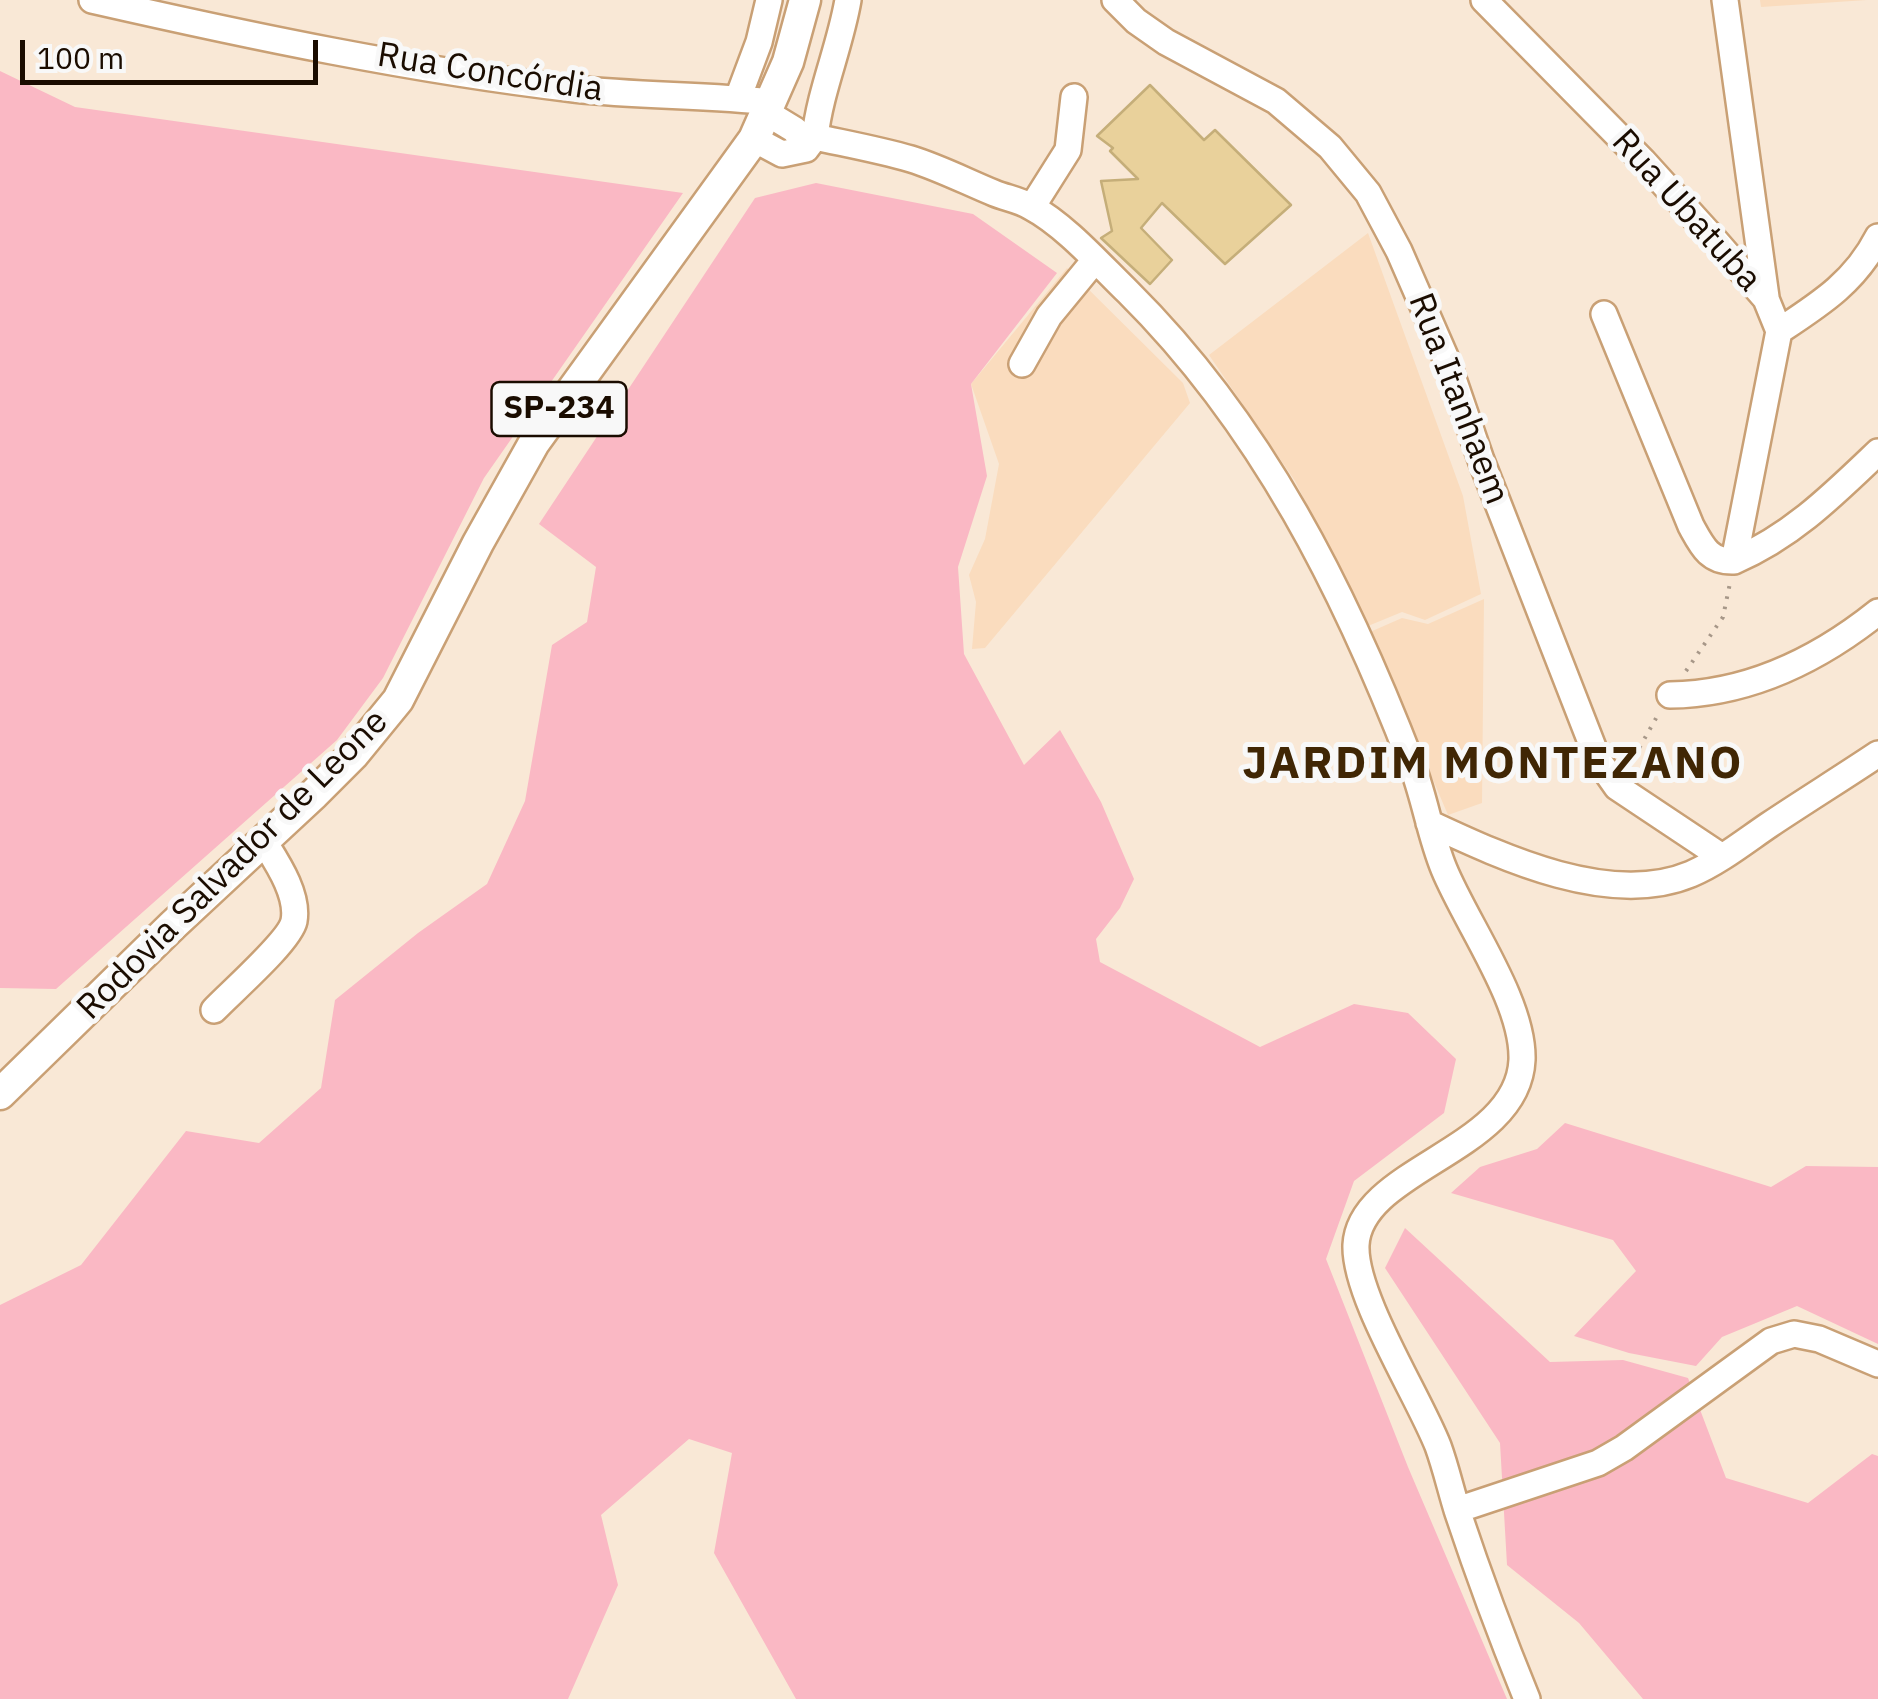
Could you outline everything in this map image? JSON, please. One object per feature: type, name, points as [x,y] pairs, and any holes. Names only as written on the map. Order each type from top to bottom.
[{"type":"main road","name":"Rodovia Salvador de Leone","points":[[0,1094],[353,755],[398,700],[534,443],[764,118],[788,62],[804,0]]},
{"type":"street","name":"Rua Concórdia","points":[[92,0],[492,78],[629,94],[738,98],[764,118],[782,154],[810,143],[913,160],[1032,207],[1144,308],[1201,372],[1299,515],[1344,602],[1414,770],[1444,869],[1522,1038],[1522,1069],[1497,1115],[1395,1188],[1362,1222],[1356,1246],[1371,1304],[1438,1446],[1506,1648],[1528,1699]]},
{"type":"street","points":[[738,98],[760,42],[769,0]]},
{"type":"street","points":[[810,143],[848,0]]},
{"type":"street","name":"Rua Itanhaem","points":[[1115,0],[1166,42],[1276,101],[1330,147],[1368,193],[1447,360],[1481,460],[1598,760],[1617,787],[1722,857]]},
{"type":"street","name":"Rua Ubatuba","points":[[1484,0],[1643,161],[1766,299],[1779,331],[1845,285],[1878,237]]},
{"type":"street","points":[[1725,0],[1766,299]]},
{"type":"street","points":[[1032,207],[1068,150],[1074,97]]},
{"type":"street","points":[[1022,364],[1048,316],[1094,260]]},
{"type":"street","points":[[1604,314],[1691,526],[1712,557],[1721,562],[1734,562],[1767,547],[1799,525],[1878,452]]},
{"type":"street","points":[[1734,562],[1779,331]]},
{"type":"street","points":[[1670,695],[1719,690],[1785,671],[1838,642],[1878,612]]},
{"type":"street","points":[[1428,823],[1493,854],[1578,880],[1656,883],[1672,880],[1722,857],[1878,754]]},
{"type":"street","points":[[214,1010],[284,939],[294,921],[280,867],[262,840]]},
{"type":"street","points":[[1458,1510],[1598,1463],[1771,1342],[1794,1334],[1819,1339],[1878,1364]]},
{"type":"shaded area","points":[[1760,0],[1867,0],[1761,7]]},
{"type":"shaded area","points":[[0,71],[75,107],[683,193],[484,478],[383,678],[337,740],[56,989],[0,988]]},
{"type":"shaded area","points":[[816,183],[973,214],[1057,273],[971,384],[987,476],[958,567],[964,654],[1024,765],[1060,730],[1101,802],[1134,879],[1120,908],[1096,939],[1100,962],[1260,1047],[1354,1004],[1408,1013],[1456,1059],[1444,1113],[1354,1181],[1326,1259],[1408,1467],[1507,1699],[796,1699],[714,1553],[732,1453],[689,1439],[601,1515],[618,1585],[568,1699],[0,1699],[0,1305],[81,1265],[186,1131],[259,1143],[321,1088],[335,1000],[487,884],[525,801],[552,645],[587,622],[596,567],[539,524],[755,198]]},
{"type":"shaded area","points":[[1368,233],[1463,496],[1481,594],[1425,620],[1402,612],[1368,626],[1295,481],[1209,355]]},
{"type":"shaded area","points":[[1067,268],[1183,383],[1190,403],[985,648],[972,649],[976,602],[969,575],[985,539],[999,464],[971,384]]},
{"type":"shaded area","points":[[1484,599],[1482,803],[1448,815],[1370,632],[1402,618],[1428,624]]},
{"type":"shaded area","points":[[1565,1123],[1771,1187],[1806,1166],[1878,1167],[1878,1344],[1797,1306],[1722,1337],[1696,1366],[1629,1353],[1574,1336],[1636,1271],[1613,1240],[1451,1193],[1480,1167],[1537,1149]]},
{"type":"shaded area","points":[[1405,1228],[1550,1362],[1623,1360],[1688,1378],[1726,1478],[1808,1503],[1872,1454],[1878,1456],[1878,1699],[1643,1699],[1579,1623],[1507,1565],[1500,1443],[1385,1268]]},
{"type":"building","points":[[1150,85],[1204,140],[1215,130],[1291,205],[1225,264],[1162,203],[1141,228],[1172,260],[1150,284],[1101,238],[1112,231],[1101,181],[1138,179],[1110,151],[1113,148],[1097,136]]},
{"type":"district","name":"JARDIM MONTEZANO","points":[[1493,765]]}]
